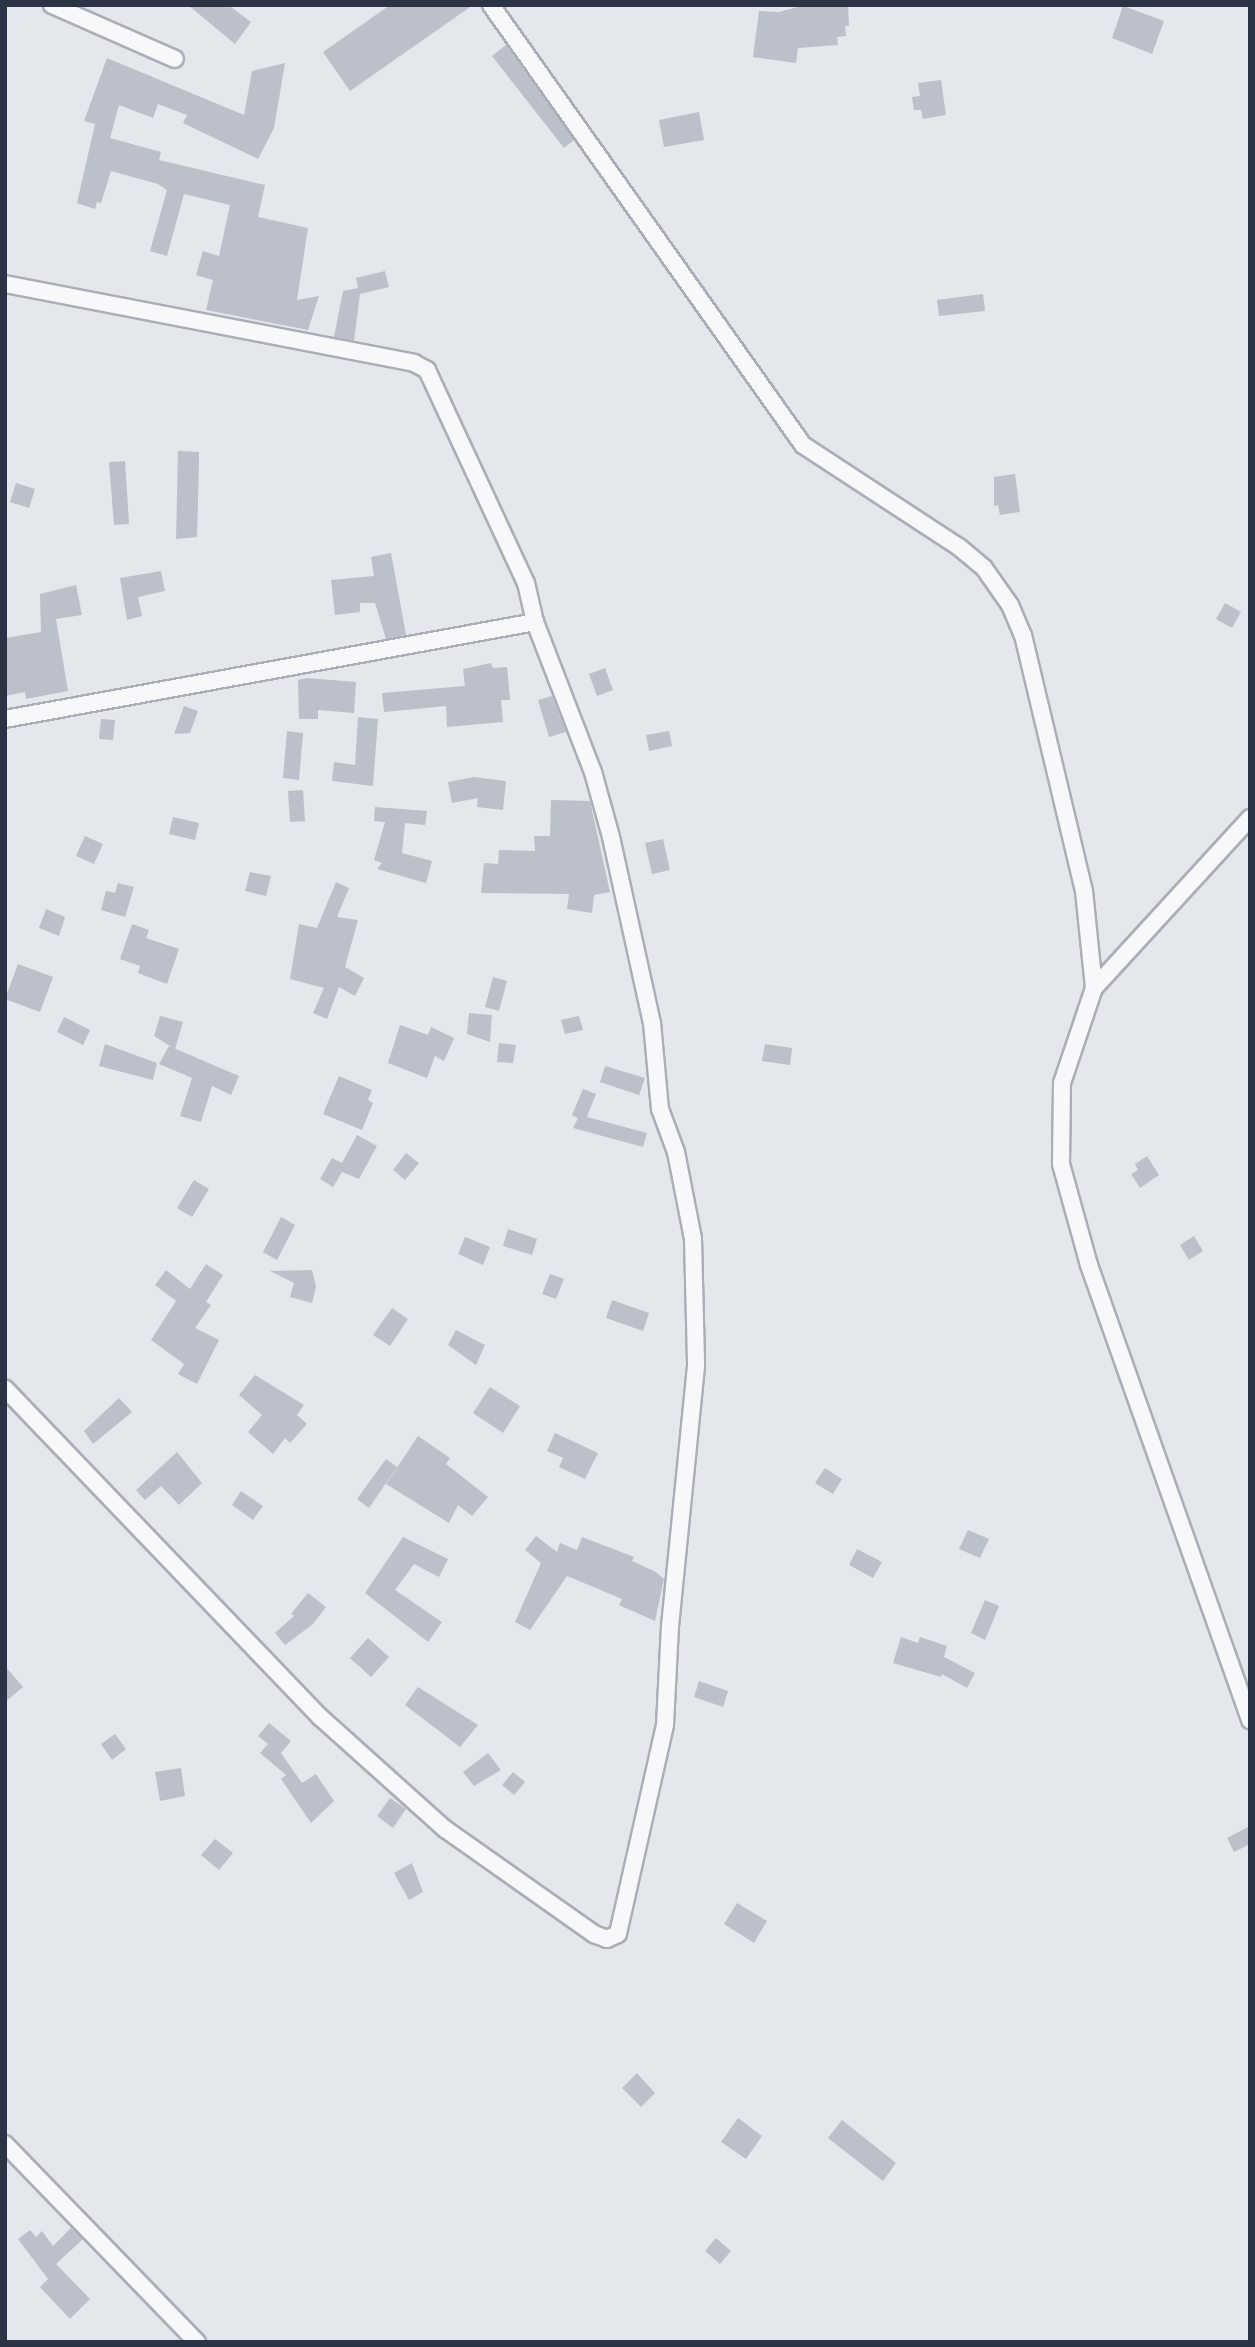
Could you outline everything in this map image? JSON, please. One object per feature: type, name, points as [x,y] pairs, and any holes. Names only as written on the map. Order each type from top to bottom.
[{"type":"street","points":[[52,5],[175,60]]},
{"type":"street","points":[[491,5],[803,445],[959,547],[984,568],[1010,605],[1023,635],[1084,891],[1094,988]]},
{"type":"street","points":[[5,284],[414,363],[428,370],[526,583],[536,622],[593,772],[611,837],[652,1023],[660,1109],[676,1152],[693,1238],[696,1366],[670,1626],[665,1725],[618,1934],[607,1939],[594,1934],[445,1829],[320,1717],[5,1389]]},
{"type":"street","points":[[5,719],[536,622]]},
{"type":"street","points":[[1250,818],[1094,988],[1062,1083],[1061,1164],[1069,1205],[1250,1720]]},
{"type":"street","points":[[5,2144],[197,2342]]},
{"type":"building","points":[[188,5],[228,5],[251,22],[235,44]]},
{"type":"building","points":[[390,5],[473,5],[350,91],[323,52]]},
{"type":"building","points":[[805,5],[848,5],[849,26],[845,26],[846,36],[837,37],[838,45],[798,48],[796,63],[753,57],[759,11],[779,12]]},
{"type":"building","points":[[1123,6],[1164,21],[1152,54],[1112,38]]},
{"type":"building","points":[[506,45],[574,140],[564,148],[492,56]]},
{"type":"building","points":[[107,58],[244,115],[252,71],[285,63],[274,128],[258,159],[183,123],[187,115],[158,104],[153,118],[119,105],[110,138],[161,152],[159,160],[265,185],[258,217],[308,228],[297,300],[319,296],[308,330],[206,310],[213,280],[196,275],[203,251],[219,256],[230,205],[184,194],[167,256],[150,251],[167,190],[158,184],[111,171],[101,203],[97,202],[95,209],[77,203],[95,124],[84,121]]},
{"type":"building","points":[[941,80],[946,115],[923,119],[921,110],[914,110],[912,97],[920,96],[918,83]]},
{"type":"building","points":[[699,112],[704,140],[664,147],[659,120]]},
{"type":"building","points":[[385,271],[389,287],[360,294],[354,341],[334,337],[343,291],[358,288],[356,278]]},
{"type":"building","points":[[983,294],[985,311],[939,316],[937,300]]},
{"type":"building","points":[[178,451],[199,452],[197,537],[176,539]]},
{"type":"building","points":[[125,461],[129,524],[114,525],[109,462]]},
{"type":"building","points":[[1015,474],[1020,512],[1000,515],[998,505],[994,506],[994,477]]},
{"type":"building","points":[[16,483],[35,489],[29,508],[10,502]]},
{"type":"building","points":[[391,553],[406,635],[386,639],[375,603],[360,603],[360,612],[335,615],[331,580],[374,576],[371,557]]},
{"type":"building","points":[[161,571],[165,591],[138,597],[142,616],[127,620],[120,578]]},
{"type":"building","points":[[76,585],[82,615],[56,619],[68,691],[26,699],[25,692],[5,696],[5,638],[41,632],[40,594]]},
{"type":"building","points":[[1225,603],[1241,612],[1232,628],[1216,619]]},
{"type":"building","points":[[491,663],[493,668],[507,667],[510,700],[501,700],[503,722],[447,727],[446,706],[384,712],[382,693],[465,686],[463,669]]},
{"type":"building","points":[[605,668],[613,690],[597,696],[589,674]]},
{"type":"building","points":[[307,678],[356,682],[354,713],[318,710],[318,719],[299,719],[298,680]]},
{"type":"building","points":[[552,696],[566,732],[549,737],[538,700]]},
{"type":"building","points":[[184,706],[198,711],[190,733],[174,734]]},
{"type":"building","points":[[358,717],[378,719],[373,786],[332,781],[334,762],[355,765]]},
{"type":"building","points":[[101,719],[115,720],[113,740],[99,739]]},
{"type":"building","points":[[287,731],[303,733],[299,780],[283,778]]},
{"type":"building","points":[[669,731],[672,746],[649,751],[646,735]]},
{"type":"building","points":[[474,777],[506,781],[503,810],[477,807],[478,798],[452,803],[448,782]]},
{"type":"building","points":[[303,790],[305,821],[290,822],[288,791]]},
{"type":"building","points":[[551,800],[590,801],[610,892],[594,895],[592,913],[567,909],[569,894],[481,893],[484,863],[498,864],[499,850],[535,851],[534,836],[550,836]]},
{"type":"building","points":[[375,807],[427,811],[425,825],[405,823],[402,853],[432,861],[426,883],[377,869],[382,863],[374,860],[385,822],[374,821]]},
{"type":"building","points":[[173,817],[199,823],[195,840],[169,834]]},
{"type":"building","points":[[85,836],[103,844],[94,864],[76,856]]},
{"type":"building","points":[[663,839],[670,870],[652,874],[645,843]]},
{"type":"building","points":[[250,872],[271,876],[266,896],[245,891]]},
{"type":"building","points":[[336,882],[349,888],[337,917],[358,920],[345,967],[364,978],[355,996],[339,987],[327,1019],[313,1013],[324,988],[290,979],[299,924],[317,928]]},
{"type":"building","points":[[118,883],[134,887],[125,917],[101,910],[106,891],[115,893]]},
{"type":"building","points":[[46,909],[65,917],[59,936],[39,928]]},
{"type":"building","points":[[132,924],[149,930],[146,938],[179,949],[167,984],[138,973],[140,966],[120,959]]},
{"type":"building","points":[[18,964],[53,977],[40,1012],[5,999]]},
{"type":"building","points":[[493,977],[507,981],[499,1011],[485,1007]]},
{"type":"building","points":[[469,1013],[492,1015],[490,1042],[467,1034]]},
{"type":"building","points":[[160,1016],[183,1022],[175,1049],[154,1036]]},
{"type":"building","points":[[579,1016],[583,1030],[565,1034],[561,1020]]},
{"type":"building","points":[[64,1017],[90,1030],[83,1045],[57,1032]]},
{"type":"building","points":[[400,1025],[428,1035],[431,1027],[454,1038],[444,1061],[435,1056],[427,1078],[388,1063]]},
{"type":"building","points":[[499,1043],[516,1045],[513,1063],[497,1062]]},
{"type":"building","points":[[105,1044],[157,1063],[153,1080],[99,1066]]},
{"type":"building","points":[[765,1044],[792,1048],[790,1065],[762,1061]]},
{"type":"building","points":[[169,1046],[239,1076],[231,1095],[212,1086],[201,1122],[180,1116],[192,1078],[159,1064]]},
{"type":"building","points":[[605,1066],[645,1078],[639,1095],[600,1082]]},
{"type":"building","points":[[339,1076],[372,1090],[368,1100],[373,1103],[362,1130],[323,1114]]},
{"type":"building","points":[[583,1089],[596,1094],[587,1117],[647,1133],[643,1147],[573,1128],[578,1118],[572,1115]]},
{"type":"building","points":[[357,1135],[377,1146],[359,1179],[342,1172],[333,1187],[320,1179],[332,1158],[342,1163]]},
{"type":"building","points":[[406,1153],[419,1163],[405,1180],[393,1170]]},
{"type":"building","points":[[1147,1156],[1159,1175],[1140,1188],[1131,1174],[1138,1170],[1135,1164]]},
{"type":"building","points":[[194,1180],[209,1189],[192,1217],[177,1208]]},
{"type":"building","points":[[281,1217],[295,1225],[277,1260],[263,1252]]},
{"type":"building","points":[[508,1229],[537,1239],[532,1255],[503,1246]]},
{"type":"building","points":[[1194,1236],[1203,1251],[1189,1260],[1180,1245]]},
{"type":"building","points":[[465,1237],[490,1247],[483,1265],[458,1254]]},
{"type":"building","points":[[206,1264],[223,1275],[206,1302],[211,1305],[195,1328],[219,1340],[197,1384],[178,1374],[184,1364],[151,1340],[176,1301],[155,1285],[166,1270],[190,1289]]},
{"type":"building","points":[[312,1270],[316,1287],[312,1303],[290,1297],[294,1283],[270,1271]]},
{"type":"building","points":[[550,1274],[564,1279],[556,1299],[542,1294]]},
{"type":"building","points":[[612,1300],[649,1313],[643,1331],[606,1318]]},
{"type":"building","points":[[392,1308],[408,1319],[390,1346],[373,1335]]},
{"type":"building","points":[[456,1330],[485,1345],[476,1365],[448,1345]]},
{"type":"building","points":[[255,1375],[304,1405],[297,1415],[307,1424],[290,1443],[285,1438],[273,1454],[248,1432],[262,1415],[239,1395]]},
{"type":"building","points":[[490,1387],[520,1406],[503,1433],[473,1413]]},
{"type":"building","points":[[119,1398],[132,1412],[93,1444],[84,1431]]},
{"type":"building","points":[[555,1433],[598,1453],[585,1479],[559,1467],[563,1458],[547,1451]]},
{"type":"building","points":[[418,1436],[450,1458],[446,1464],[488,1497],[472,1516],[458,1505],[449,1523],[386,1484]]},
{"type":"building","points":[[177,1452],[202,1483],[179,1505],[161,1486],[145,1500],[136,1490]]},
{"type":"building","points":[[386,1459],[397,1467],[369,1508],[357,1499]]},
{"type":"building","points":[[825,1468],[842,1479],[833,1494],[815,1483]]},
{"type":"building","points":[[241,1491],[263,1506],[253,1520],[232,1505]]},
{"type":"building","points":[[968,1530],[989,1539],[980,1558],[959,1549]]},
{"type":"building","points":[[536,1536],[557,1552],[560,1543],[577,1550],[582,1537],[634,1557],[632,1561],[656,1572],[664,1579],[655,1621],[619,1605],[622,1599],[567,1576],[530,1630],[515,1622],[541,1563],[525,1550]]},
{"type":"building","points":[[403,1537],[448,1559],[439,1577],[414,1564],[395,1590],[442,1622],[428,1642],[365,1593]]},
{"type":"building","points":[[857,1549],[882,1562],[873,1578],[849,1565]]},
{"type":"building","points":[[308,1593],[326,1607],[313,1624],[285,1645],[275,1633],[294,1616],[291,1614]]},
{"type":"building","points":[[985,1600],[999,1606],[985,1640],[971,1633]]},
{"type":"building","points":[[901,1637],[918,1643],[920,1637],[947,1646],[944,1657],[975,1673],[967,1688],[942,1674],[941,1677],[893,1663]]},
{"type":"building","points":[[368,1638],[389,1657],[371,1677],[350,1658]]},
{"type":"building","points":[[5,1666],[23,1687],[5,1702]]},
{"type":"building","points":[[699,1681],[728,1691],[723,1707],[694,1697]]},
{"type":"building","points":[[418,1687],[478,1725],[460,1747],[405,1705]]},
{"type":"building","points":[[269,1723],[291,1741],[281,1753],[302,1783],[316,1774],[334,1801],[311,1823],[281,1779],[286,1775],[260,1753],[268,1744],[258,1736]]},
{"type":"building","points":[[115,1734],[126,1749],[112,1760],[101,1744]]},
{"type":"building","points":[[488,1753],[501,1770],[474,1786],[463,1772]]},
{"type":"building","points":[[181,1768],[185,1796],[160,1801],[155,1772]]},
{"type":"building","points":[[513,1772],[525,1782],[514,1795],[502,1785]]},
{"type":"building","points":[[390,1798],[406,1809],[393,1828],[377,1816]]},
{"type":"building","points":[[1250,1826],[1250,1844],[1234,1852],[1227,1838]]},
{"type":"building","points":[[215,1839],[233,1853],[219,1870],[201,1855]]},
{"type":"building","points":[[412,1863],[423,1892],[409,1900],[394,1873]]},
{"type":"building","points":[[737,1903],[767,1921],[754,1943],[724,1924]]},
{"type":"building","points":[[637,2073],[655,2093],[641,2107],[622,2088]]},
{"type":"building","points":[[738,2118],[762,2136],[746,2159],[721,2142]]},
{"type":"building","points":[[842,2120],[896,2163],[883,2181],[828,2138]]},
{"type":"building","points":[[71,2228],[83,2239],[56,2264],[90,2299],[70,2319],[40,2287],[48,2279],[18,2239],[30,2230],[36,2237],[42,2231],[53,2246]]},
{"type":"building","points":[[716,2238],[731,2251],[720,2264],[705,2251]]}]
